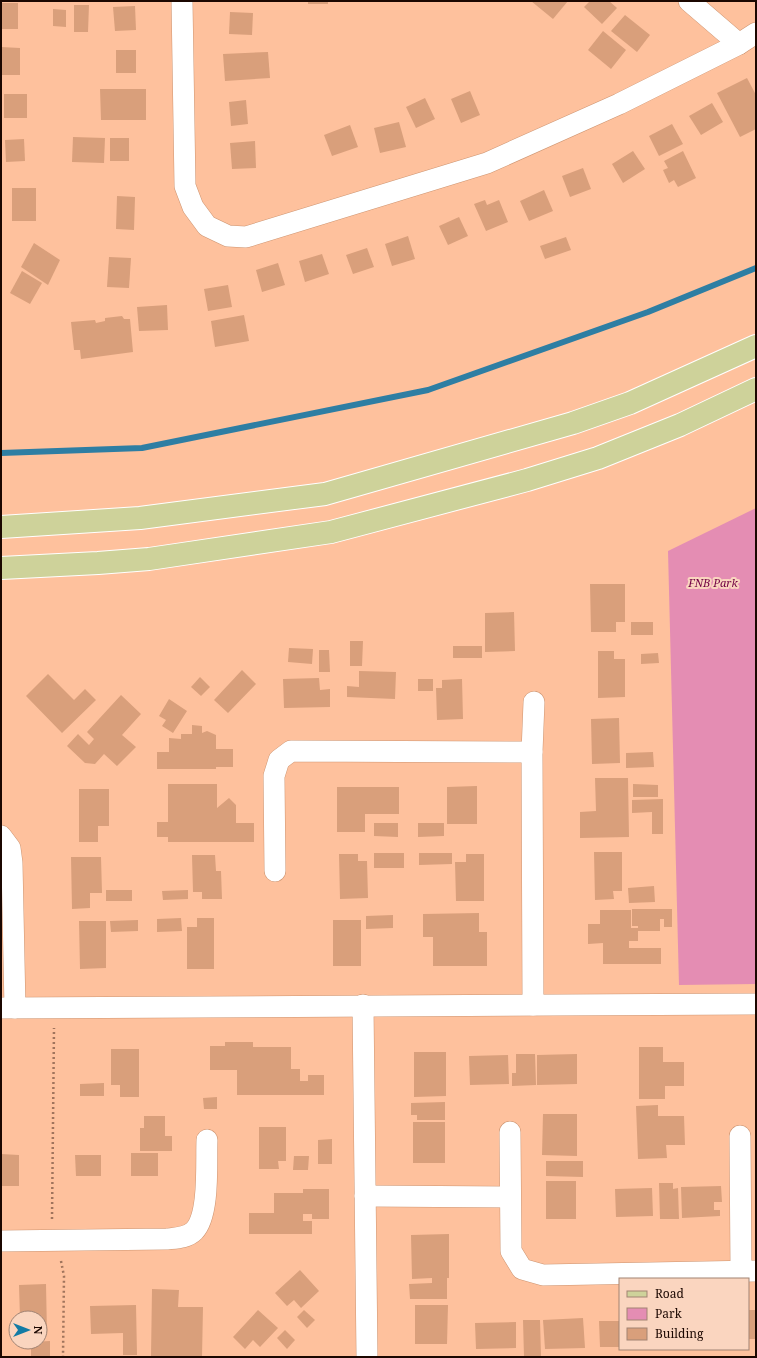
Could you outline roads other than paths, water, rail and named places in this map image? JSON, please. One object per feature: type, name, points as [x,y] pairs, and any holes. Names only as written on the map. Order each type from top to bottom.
[{"type":"main road","points":[[1,527],[140,518],[325,494],[573,423],[630,403],[756,346]]},
{"type":"main road","points":[[1,568],[149,559],[331,532],[527,480],[598,458],[680,425],[756,389]]},
{"type":"street","points":[[182,1],[185,186],[193,207],[206,226],[228,236],[246,237],[487,163],[619,104],[747,38]]},
{"type":"street","points":[[689,1],[747,38]]},
{"type":"street","points":[[533,1005],[532,752],[534,702]]},
{"type":"street","points":[[275,870],[274,776],[280,760],[291,751],[532,752]]},
{"type":"street","points":[[1,836],[10,848],[12,863],[8,1008],[756,1004]]},
{"type":"street","points":[[363,1005],[366,1357]]},
{"type":"street","points":[[510,1132],[511,1251],[522,1269],[543,1275],[749,1271],[740,1136]]},
{"type":"street","points":[[1,1241],[182,1238],[194,1231],[201,1220],[205,1205],[206,1140]]},
{"type":"street","points":[[365,1196],[510,1197]]},
{"type":"waterway","points":[[1,453],[142,448],[428,390],[648,312],[756,268]]},
{"type":"park label","name":"FNB Park","points":[[713,583]]}]
